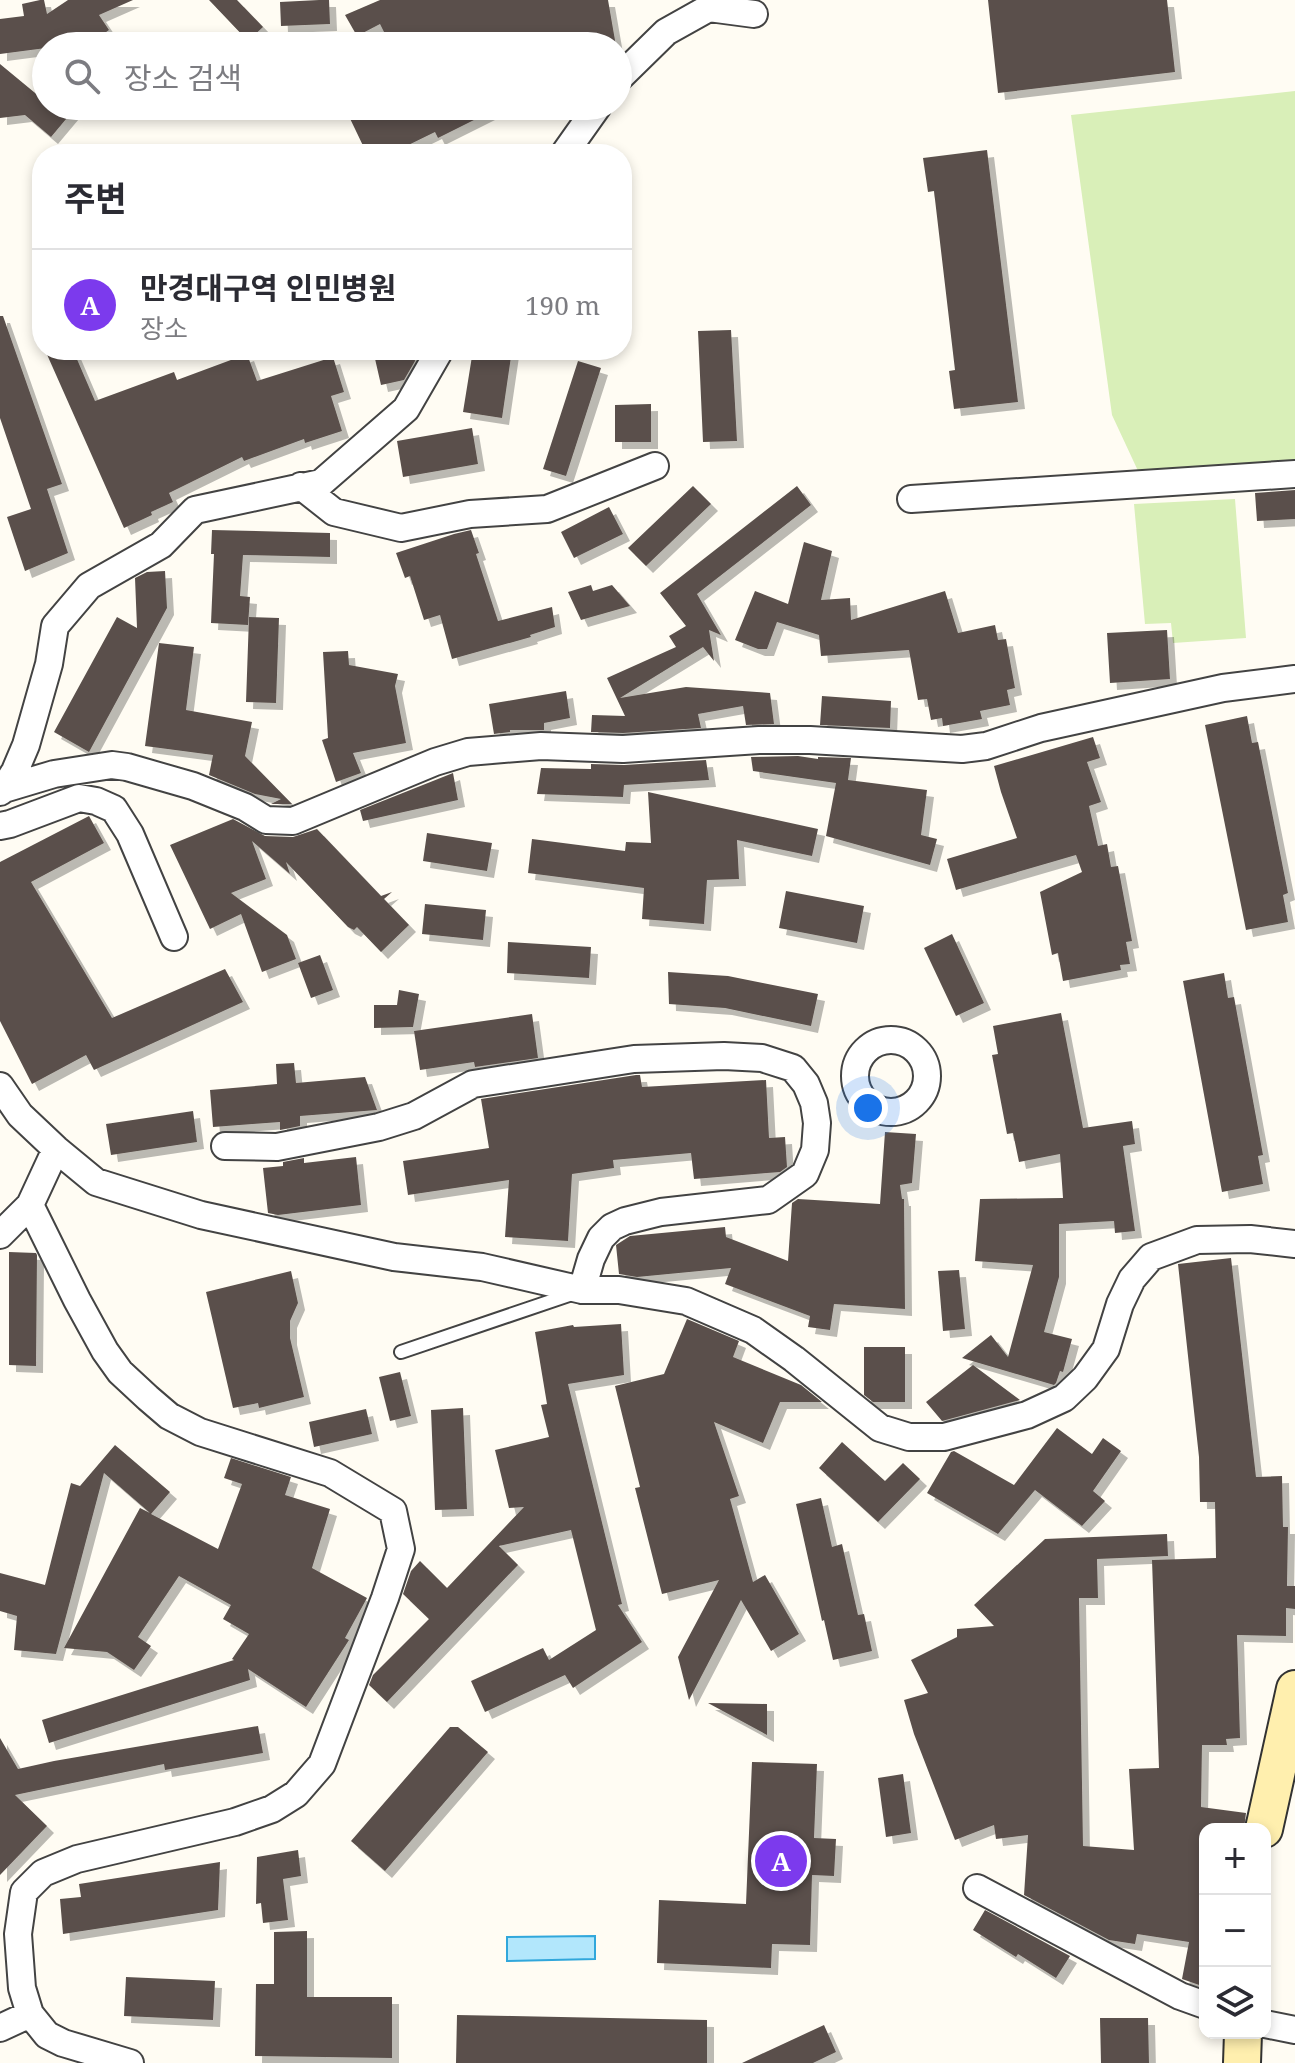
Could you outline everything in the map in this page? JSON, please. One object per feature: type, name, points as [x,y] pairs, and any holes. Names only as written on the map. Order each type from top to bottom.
[{"type":"street","points":[[632,65],[666,32],[709,8],[754,14]]},
{"type":"street","points":[[571,144],[588,120]]},
{"type":"street","points":[[2,790],[15,771],[26,745],[49,664],[55,626],[89,586],[161,545],[195,510],[321,483],[406,409],[434,360]]},
{"type":"street","points":[[301,486],[334,512],[401,528],[470,514],[547,509],[655,466]]},
{"type":"street","points":[[911,499],[1295,474]]},
{"type":"street","points":[[2,790],[54,774],[112,765],[193,786],[245,807],[266,820],[293,821],[435,762],[468,752],[541,746],[623,749],[759,740],[962,749],[986,746],[1041,728],[1208,691],[1295,679]]},
{"type":"street","points":[[0,826],[79,798],[114,809],[130,834],[174,937]]},
{"type":"street","points":[[225,1146],[277,1147],[379,1127],[414,1116],[473,1084],[634,1059],[724,1056],[770,1060],[793,1068],[806,1084],[814,1103],[817,1123],[815,1150],[805,1174],[768,1200],[661,1212],[612,1227],[601,1238],[591,1259],[582,1290]]},
{"type":"street","points":[[0,1086],[20,1115],[96,1182],[201,1215],[394,1257],[482,1267],[582,1290],[619,1290],[686,1301],[753,1330],[880,1428],[909,1437],[944,1437],[1027,1415],[1064,1398],[1085,1378],[1106,1349],[1120,1304],[1132,1279],[1151,1257],[1197,1240],[1250,1239],[1295,1244]]},
{"type":"street","points":[[814,1103],[858,1090]]},
{"type":"street","points":[[0,1235],[30,1205],[56,1149]]},
{"type":"street","points":[[30,1205],[105,1351],[120,1372],[148,1398],[169,1416],[200,1432],[330,1473],[393,1511],[401,1549],[322,1764],[296,1794],[272,1809],[235,1822],[77,1859],[43,1873],[24,1892],[18,1934],[22,1988],[30,2014],[47,2035],[63,2043],[130,2063]]},
{"type":"street","points":[[1265,1823],[1295,1689]]},
{"type":"street","points":[[977,1888],[1180,1996],[1199,2003]]},
{"type":"street","points":[[0,2028],[30,2014]]},
{"type":"street","points":[[1271,2025],[1295,2030]]},
{"type":"street","points":[[1242,2063],[1243,2039]]},
{"type":"lane","points":[[401,1352],[582,1290]]},
{"type":"green space","points":[[1295,91],[1295,463],[1139,473],[1112,415],[1071,115]]},
{"type":"green space","points":[[1235,499],[1246,638],[1173,643],[1171,623],[1145,624],[1134,504]]},
{"type":"water","points":[[595,1936],[595,1959],[507,1961],[507,1937]]},
{"type":"building","points":[[44,0],[47,14],[68,0],[133,0],[99,15],[109,30],[106,32],[32,32],[32,50],[0,54],[0,19],[24,16],[22,4]]},
{"type":"building","points":[[209,0],[237,0],[263,27],[258,32],[239,32]]},
{"type":"building","points":[[329,0],[330,24],[281,26],[280,2]]},
{"type":"building","points":[[380,0],[608,0],[614,32],[384,32],[380,24],[365,32],[355,32],[345,15]]},
{"type":"building","points":[[988,0],[1167,0],[1175,72],[998,93]]},
{"type":"building","points":[[0,64],[32,90],[32,120],[65,120],[51,137],[25,115],[0,118]]},
{"type":"building","points":[[351,120],[474,120],[438,138],[435,132],[410,144],[362,144]]},
{"type":"building","points":[[987,150],[1018,402],[954,409],[949,371],[955,370],[934,191],[928,192],[923,158]]},
{"type":"building","points":[[0,316],[3,316],[62,484],[47,489],[68,553],[25,571],[7,517],[31,509],[0,418]]},
{"type":"building","points":[[731,330],[737,441],[703,442],[698,331]]},
{"type":"building","points":[[49,360],[77,360],[95,401],[174,372],[177,380],[231,360],[249,360],[257,381],[324,360],[334,360],[344,392],[331,396],[342,431],[305,443],[304,439],[244,461],[242,457],[169,493],[173,502],[124,528]]},
{"type":"building","points":[[375,360],[415,360],[404,380],[381,385]]},
{"type":"building","points":[[471,360],[511,360],[502,418],[463,412]]},
{"type":"building","points":[[578,361],[601,368],[566,476],[543,469]]},
{"type":"building","points":[[651,404],[651,442],[615,442],[615,405]]},
{"type":"building","points":[[472,428],[478,464],[403,477],[397,441]]},
{"type":"building","points":[[693,486],[711,504],[646,566],[628,548]]},
{"type":"building","points":[[797,486],[811,505],[697,594],[721,635],[709,630],[714,661],[703,647],[620,698],[686,687],[770,693],[774,724],[746,725],[743,706],[698,714],[701,728],[591,732],[592,715],[625,716],[607,678],[676,647],[669,636],[686,626],[660,593]]},
{"type":"building","points":[[1295,490],[1295,519],[1257,521],[1255,493]]},
{"type":"building","points":[[609,507],[623,534],[574,558],[561,532]]},
{"type":"building","points":[[212,530],[330,533],[330,557],[243,555],[240,596],[250,597],[248,625],[211,623]]},
{"type":"building","points":[[471,530],[498,621],[552,607],[555,627],[531,637],[452,659],[440,615],[424,620],[410,576],[405,578],[396,553]]},
{"type":"building","points":[[804,542],[832,551],[821,600],[850,598],[851,620],[945,591],[958,633],[995,625],[998,640],[1006,639],[1015,688],[1007,690],[1010,705],[980,711],[982,719],[943,726],[942,718],[931,720],[927,699],[918,700],[909,650],[821,656],[819,635],[777,622],[767,649],[758,649],[735,640],[755,591],[788,604]]},
{"type":"building","points":[[165,571],[167,608],[89,752],[54,732],[117,617],[137,628],[135,578],[147,572]]},
{"type":"building","points":[[591,585],[593,591],[612,585],[630,606],[581,620],[568,592]]},
{"type":"building","points":[[249,617],[279,618],[276,703],[246,702]]},
{"type":"building","points":[[1167,630],[1170,679],[1110,683],[1107,633]]},
{"type":"building","points":[[159,643],[194,647],[186,710],[252,722],[245,756],[292,804],[271,804],[281,799],[255,794],[209,775],[213,755],[145,746]]},
{"type":"building","points":[[348,651],[349,665],[398,674],[395,686],[406,743],[353,753],[361,773],[336,782],[322,740],[328,738],[323,652]]},
{"type":"building","points":[[566,691],[570,718],[544,723],[544,730],[510,730],[494,734],[489,704]]},
{"type":"building","points":[[822,696],[891,701],[890,728],[820,725]]},
{"type":"building","points":[[1247,716],[1252,743],[1258,742],[1288,893],[1283,895],[1288,922],[1246,930],[1205,725]]},
{"type":"building","points":[[1093,737],[1100,758],[1087,762],[1101,802],[1089,806],[1098,846],[1107,844],[1111,867],[1118,866],[1132,941],[1126,942],[1130,964],[1120,965],[1121,970],[1063,981],[1058,953],[1052,955],[1040,892],[1082,872],[1076,855],[956,890],[947,859],[1017,838],[994,766]]},
{"type":"building","points":[[751,757],[851,758],[848,780],[927,790],[921,835],[937,839],[930,865],[826,836],[836,783],[753,771]]},
{"type":"building","points":[[706,760],[709,780],[624,785],[623,797],[537,794],[541,768],[591,769],[591,764]]},
{"type":"building","points":[[453,773],[458,800],[363,821],[360,810]]},
{"type":"building","points":[[648,792],[818,829],[812,856],[737,840],[739,879],[707,880],[704,924],[642,919],[644,888],[528,873],[532,839],[625,851],[626,842],[651,843]]},
{"type":"building","points":[[89,816],[104,843],[31,882],[112,1018],[225,969],[243,1002],[94,1070],[86,1055],[32,1084],[0,1021],[0,862]]},
{"type":"building","points":[[233,819],[265,836],[293,837],[317,829],[381,896],[392,892],[384,899],[409,925],[381,952],[357,927],[354,930],[348,927],[286,862],[290,874],[252,841],[266,879],[231,893],[287,935],[296,959],[262,972],[241,914],[210,929],[170,845]]},
{"type":"building","points":[[427,833],[492,843],[487,871],[423,861]]},
{"type":"building","points":[[786,891],[864,906],[857,943],[779,928]]},
{"type":"building","points":[[425,904],[486,910],[483,940],[422,934]]},
{"type":"building","points":[[952,934],[984,1003],[956,1016],[924,948]]},
{"type":"building","points":[[508,942],[591,947],[589,978],[507,973]]},
{"type":"building","points":[[320,955],[333,990],[311,998],[298,963]]},
{"type":"building","points":[[668,972],[728,976],[818,994],[811,1026],[725,1008],[669,1004]]},
{"type":"building","points":[[1224,973],[1228,998],[1234,997],[1263,1155],[1258,1156],[1263,1184],[1222,1192],[1183,981]]},
{"type":"building","points":[[399,990],[419,994],[413,1027],[374,1028],[374,1005],[397,1005]]},
{"type":"building","points":[[1061,1013],[1083,1128],[1132,1121],[1135,1144],[1123,1146],[1135,1231],[1115,1233],[1114,1221],[1059,1224],[1059,1277],[1044,1332],[1072,1339],[1063,1372],[1060,1371],[1054,1385],[962,1358],[991,1335],[1008,1357],[1033,1265],[975,1261],[980,1199],[1063,1198],[1060,1154],[1019,1162],[1013,1133],[1007,1134],[992,1055],[998,1054],[993,1026]]},
{"type":"building","points":[[532,1014],[538,1058],[475,1067],[474,1062],[420,1070],[414,1031]]},
{"type":"building","points":[[294,1063],[296,1083],[365,1077],[377,1110],[300,1116],[300,1126],[280,1130],[280,1122],[213,1127],[210,1090],[277,1084],[276,1064]]},
{"type":"building","points":[[640,1075],[642,1087],[766,1080],[769,1138],[785,1137],[787,1167],[780,1172],[694,1179],[691,1153],[613,1160],[614,1168],[572,1174],[568,1241],[505,1237],[509,1180],[408,1195],[403,1161],[489,1148],[481,1099]]},
{"type":"building","points":[[193,1111],[197,1142],[111,1155],[106,1124]]},
{"type":"building","points":[[885,1132],[916,1134],[912,1183],[900,1185],[904,1199],[905,1309],[834,1304],[830,1330],[808,1327],[810,1316],[725,1284],[731,1268],[637,1277],[619,1274],[616,1245],[630,1236],[725,1227],[726,1237],[788,1261],[792,1203],[798,1199],[880,1204]]},
{"type":"building","points":[[356,1157],[361,1205],[278,1215],[268,1213],[263,1168],[283,1166],[283,1162],[304,1158],[304,1163]]},
{"type":"building","points":[[9,1252],[37,1255],[36,1366],[9,1365]]},
{"type":"building","points":[[1231,1258],[1256,1477],[1282,1476],[1283,1527],[1288,1527],[1287,1586],[1295,1586],[1295,1609],[1286,1608],[1286,1636],[1237,1635],[1240,1738],[1226,1739],[1227,1745],[1202,1745],[1201,1807],[1246,1813],[1245,1823],[1199,1823],[1199,1985],[1182,1979],[1189,1942],[1137,1934],[1135,1944],[1109,1940],[1024,1895],[1028,1835],[996,1839],[994,1825],[955,1840],[904,1700],[928,1693],[911,1660],[957,1637],[957,1629],[994,1626],[974,1605],[1045,1539],[1167,1534],[1168,1556],[1097,1559],[1098,1598],[1079,1598],[1083,1846],[1134,1850],[1129,1769],[1159,1768],[1152,1560],[1216,1558],[1215,1502],[1200,1502],[1199,1457],[1178,1264]]},
{"type":"building","points":[[959,1270],[965,1329],[943,1331],[938,1271]]},
{"type":"building","points":[[291,1271],[298,1303],[290,1321],[290,1338],[304,1397],[259,1408],[258,1403],[233,1408],[206,1292]]},
{"type":"building","points":[[687,1319],[739,1341],[733,1357],[801,1385],[822,1402],[780,1402],[763,1443],[714,1422],[739,1496],[730,1499],[753,1582],[765,1575],[799,1634],[771,1651],[741,1600],[689,1700],[678,1657],[719,1580],[662,1594],[635,1488],[640,1487],[615,1386],[664,1374]]},
{"type":"building","points":[[621,1324],[624,1375],[568,1384],[622,1604],[618,1605],[642,1642],[573,1688],[565,1675],[485,1712],[471,1681],[543,1648],[549,1660],[596,1630],[571,1530],[499,1546],[518,1565],[387,1702],[369,1685],[373,1675],[429,1619],[403,1594],[411,1571],[420,1561],[447,1588],[524,1507],[509,1508],[495,1450],[549,1437],[541,1405],[547,1404],[535,1332],[573,1325]]},
{"type":"building","points":[[864,1347],[905,1347],[905,1402],[873,1402],[864,1395]]},
{"type":"building","points":[[973,1365],[1020,1400],[942,1421],[926,1402]]},
{"type":"building","points":[[400,1372],[411,1416],[390,1421],[379,1377]]},
{"type":"building","points":[[463,1408],[467,1509],[435,1510],[431,1410]]},
{"type":"building","points":[[366,1409],[372,1434],[314,1447],[309,1422]]},
{"type":"building","points":[[1057,1428],[1092,1454],[1103,1438],[1121,1451],[1093,1491],[1105,1501],[1082,1526],[1035,1490],[998,1534],[927,1493],[954,1451],[1014,1485]]},
{"type":"building","points":[[842,1442],[885,1481],[903,1463],[920,1479],[878,1522],[819,1468]]},
{"type":"building","points":[[115,1445],[170,1492],[151,1514],[218,1549],[242,1484],[224,1478],[231,1458],[291,1477],[285,1495],[330,1509],[312,1568],[367,1598],[345,1638],[349,1640],[306,1707],[248,1669],[250,1680],[49,1743],[42,1720],[234,1660],[249,1634],[223,1619],[231,1605],[179,1576],[138,1637],[151,1646],[134,1670],[107,1652],[64,1648],[140,1508],[150,1513],[104,1473],[56,1654],[14,1650],[17,1616],[0,1611],[0,1573],[45,1585],[71,1483],[80,1486]]},
{"type":"building","points":[[821,1498],[832,1547],[842,1544],[858,1615],[864,1614],[872,1651],[833,1660],[796,1504]]},
{"type":"building","points":[[708,1703],[767,1704],[767,1735]]},
{"type":"building","points":[[258,1726],[263,1753],[165,1770],[164,1764],[15,1795],[47,1826],[0,1875],[0,1738],[18,1769]]},
{"type":"building","points":[[450,1727],[458,1727],[488,1752],[385,1871],[351,1841]]},
{"type":"building","points":[[752,1762],[817,1764],[814,1838],[836,1839],[834,1876],[812,1875],[810,1945],[772,1944],[771,1968],[657,1963],[659,1900],[746,1904]]},
{"type":"building","points":[[903,1774],[911,1833],[886,1837],[878,1778]]},
{"type":"building","points":[[298,1850],[301,1876],[283,1879],[288,1920],[263,1923],[261,1903],[256,1904],[257,1857]]},
{"type":"building","points":[[220,1862],[218,1910],[63,1934],[60,1899],[81,1897],[79,1884]]},
{"type":"building","points":[[985,1910],[1070,1956],[1056,1978],[973,1930]]},
{"type":"building","points":[[307,1931],[307,1997],[392,1997],[392,2058],[255,2056],[256,1984],[274,1984],[274,1932]]},
{"type":"building","points":[[126,1977],[215,1981],[213,2020],[124,2016]]},
{"type":"building","points":[[457,2015],[707,2020],[707,2063],[456,2063]]},
{"type":"building","points":[[1100,2018],[1148,2018],[1149,2063],[1101,2063]]},
{"type":"building","points":[[824,2025],[836,2052],[813,2063],[742,2063]]},
{"type":"place","name":"만경대구역 인민병원","points":[[781,1861]]}]
